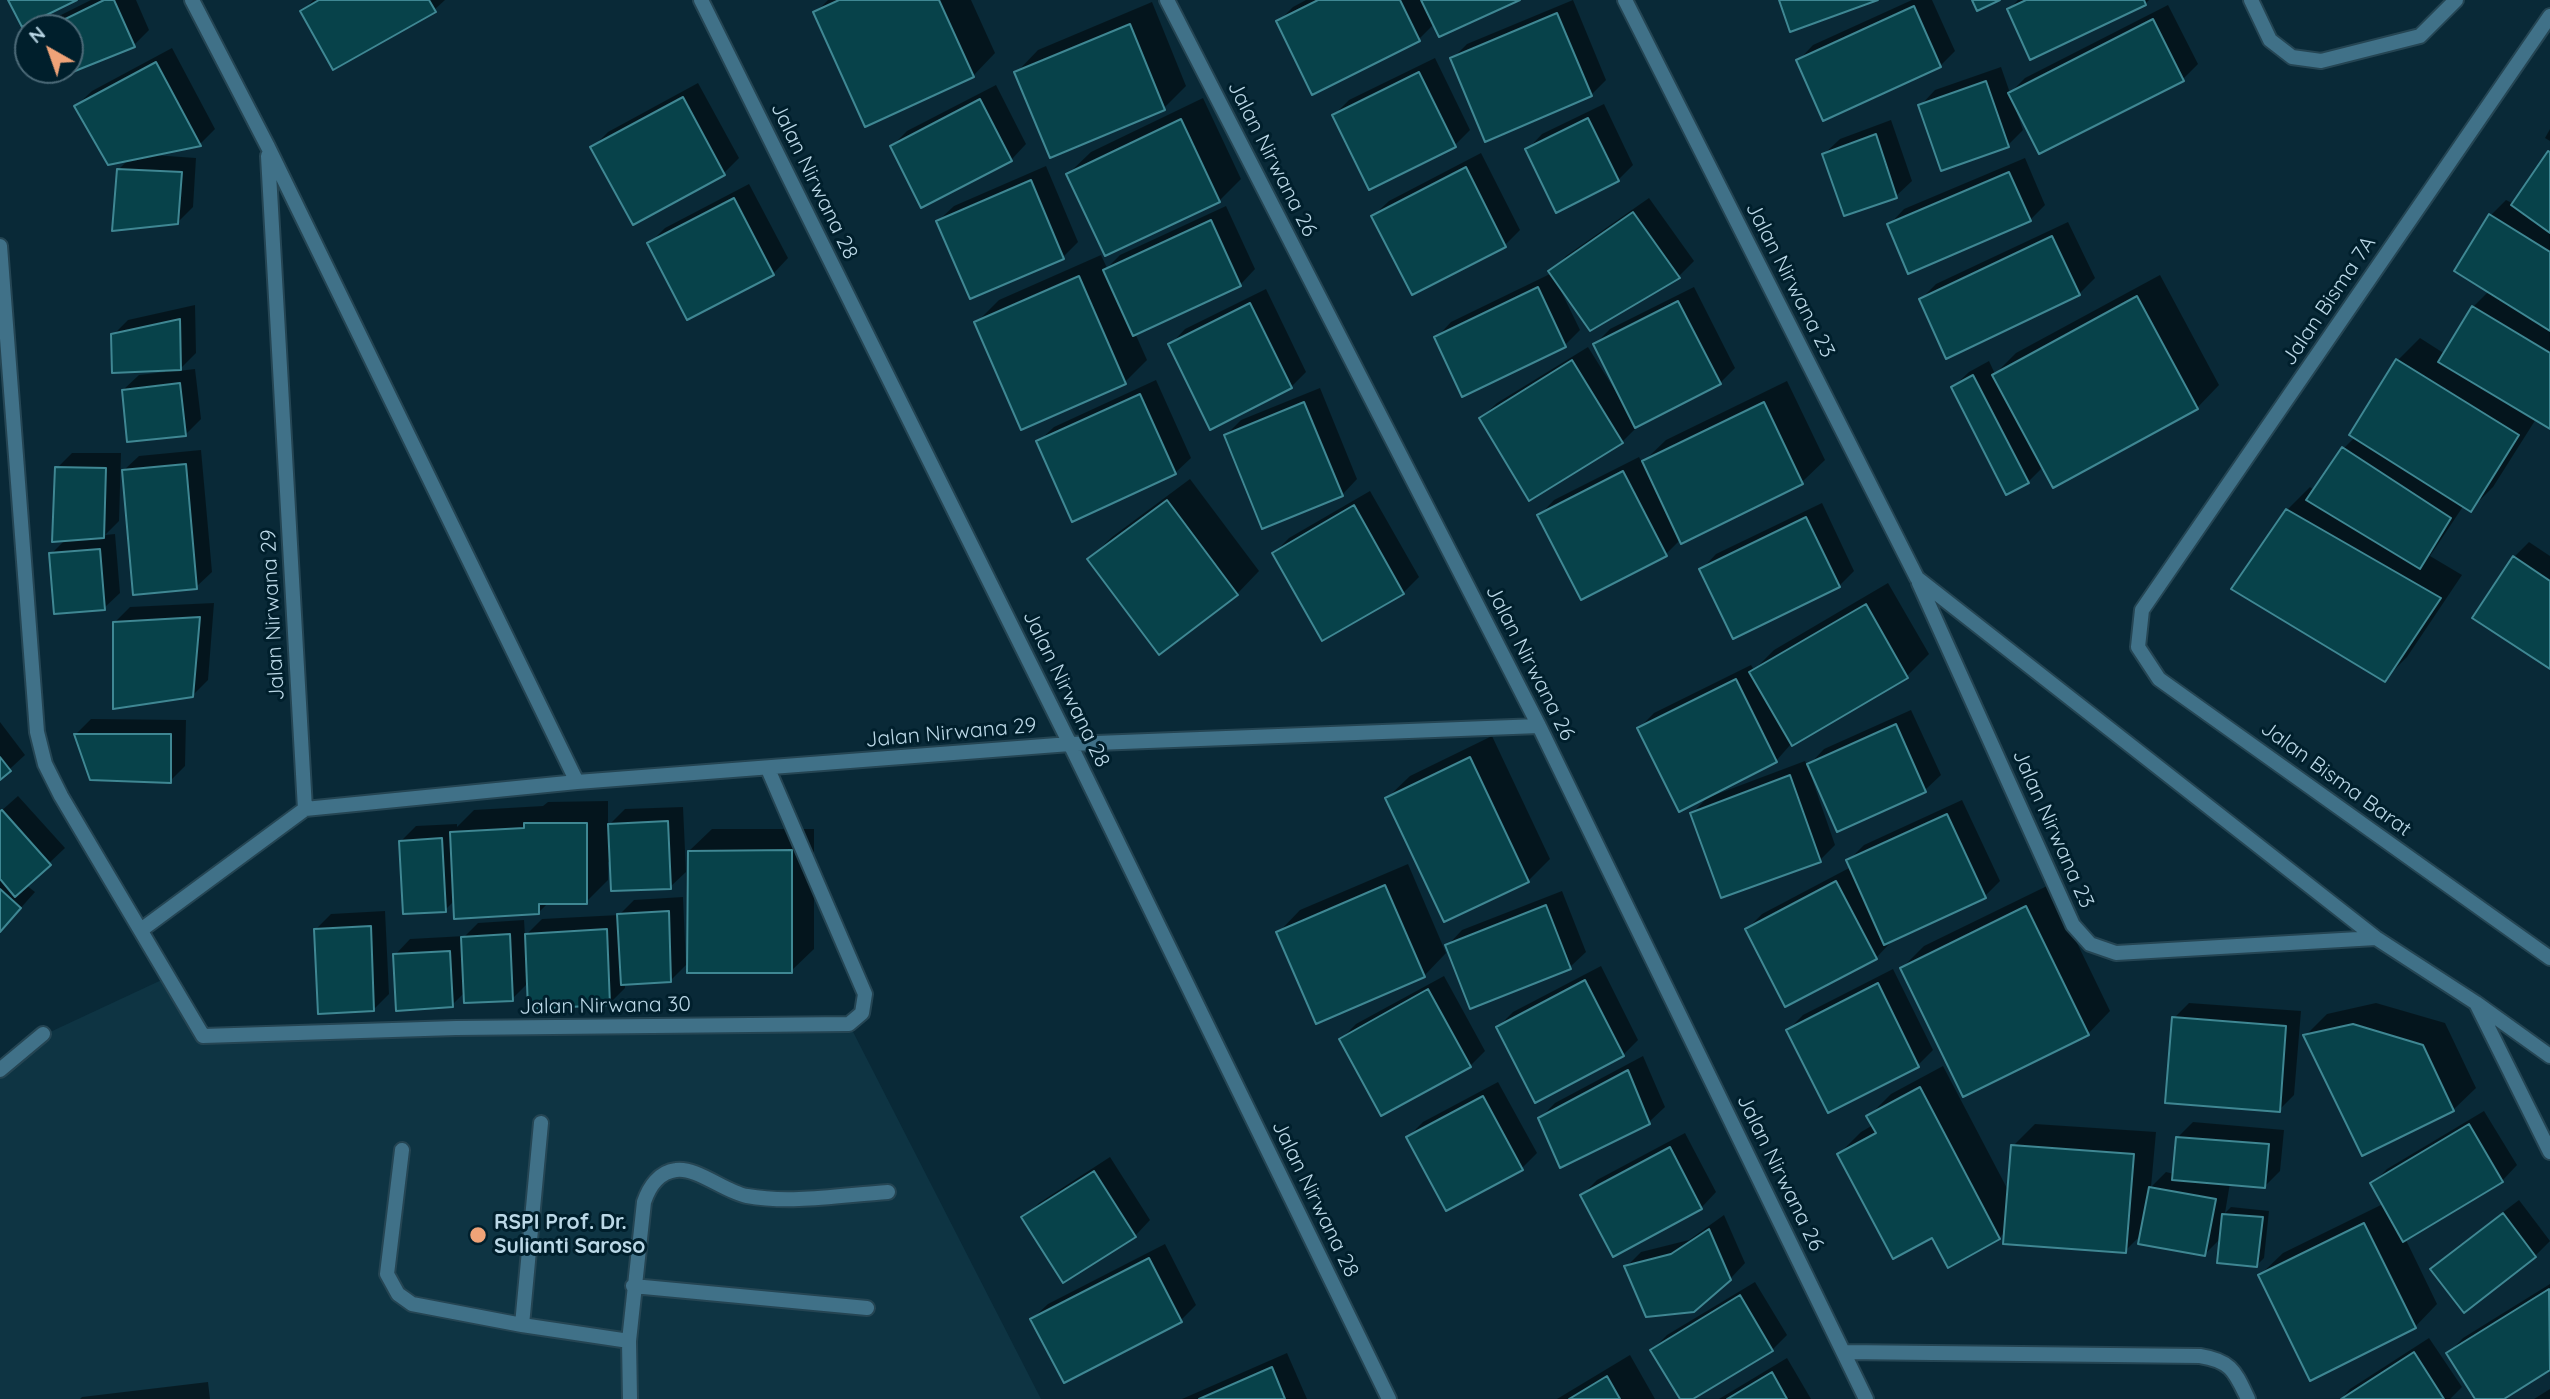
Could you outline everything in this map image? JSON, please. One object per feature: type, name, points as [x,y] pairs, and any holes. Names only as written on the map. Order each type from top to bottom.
[{"type":"street","name":"Jalan Nirwana 29","points":[[192,0],[268,147],[577,782]]},
{"type":"street","name":"Jalan Nirwana 28","points":[[701,0],[1070,744],[1389,1399]]},
{"type":"street","name":"Jalan Nirwana 26","points":[[1167,0],[1539,726],[1866,1399]]},
{"type":"street","name":"Jalan Nirwana 23","points":[[1625,0],[1917,578],[2073,925],[2090,944],[2116,953],[2376,938]]},
{"type":"street","points":[[2251,0],[2270,40],[2292,57],[2321,61],[2420,36],[2456,0]]},
{"type":"street","name":"Jalan Bisma 7A","points":[[2142,610],[2550,16]]},
{"type":"street","name":"Jalan Nirwana 29","points":[[268,147],[305,809],[577,782],[1070,744],[1539,726]]},
{"type":"street","name":"Jalan Nirwana 30","points":[[0,246],[37,732],[45,764],[61,796],[203,1036],[457,1028],[849,1024],[862,1013],[865,994],[768,769]]},
{"type":"street","name":"Jalan Nirwana 23","points":[[1917,578],[2376,938],[2476,1003],[2550,1056]]},
{"type":"street","name":"Jalan Bisma Barat","points":[[2142,610],[2138,647],[2160,679],[2548,952]]},
{"type":"street","points":[[141,930],[305,809]]},
{"type":"street","points":[[2476,1003],[2550,1152]]},
{"type":"street","points":[[0,1070],[43,1034]]},
{"type":"street","points":[[522,1325],[541,1123]]},
{"type":"street","points":[[402,1150],[387,1274],[398,1294],[412,1304],[522,1325],[629,1340]]},
{"type":"street","points":[[630,1399],[629,1340],[644,1202],[648,1189],[662,1175],[674,1170],[686,1170],[744,1196],[780,1199],[888,1192]]},
{"type":"street","points":[[633,1286],[867,1308]]},
{"type":"street","points":[[1844,1352],[2200,1356],[2218,1359],[2231,1367],[2248,1399]]},
{"type":"shaded area","name":"RSPI Prof. Dr. Sulianti Saroso","points":[[168,977],[203,1036],[849,1024],[1041,1399],[0,1399],[0,1073],[48,1033]]},
{"type":"building","points":[[8,0],[77,0],[48,14],[15,14]]},
{"type":"building","points":[[104,0],[114,0],[135,47],[84,67],[84,14],[76,14]]},
{"type":"building","points":[[319,0],[429,0],[436,12],[333,70],[300,11]]},
{"type":"building","points":[[839,0],[939,0],[974,77],[865,127],[813,12]]},
{"type":"building","points":[[1318,0],[1400,0],[1420,41],[1312,95],[1276,21]]},
{"type":"building","points":[[1421,0],[1520,0],[1439,37]]},
{"type":"building","points":[[1779,0],[1878,0],[1790,32]]},
{"type":"building","points":[[1972,0],[2000,0],[1977,11]]},
{"type":"building","points":[[2026,0],[2144,0],[2146,5],[2030,60],[2007,9]]},
{"type":"building","points":[[1914,6],[1941,67],[1823,121],[1796,60]]},
{"type":"building","points":[[1557,13],[1592,96],[1485,142],[1450,58]]},
{"type":"building","points":[[2153,19],[2184,81],[2039,154],[2008,93]]},
{"type":"building","points":[[1130,24],[1165,110],[1050,158],[1014,72]]},
{"type":"building","points":[[156,62],[201,146],[108,165],[74,106]]},
{"type":"building","points":[[1419,72],[1456,147],[1369,190],[1332,115]]},
{"type":"building","points":[[1986,81],[2009,147],[1941,171],[1918,105]]},
{"type":"building","points":[[683,97],[725,175],[633,225],[590,147]]},
{"type":"building","points":[[980,99],[1012,161],[921,208],[890,146]]},
{"type":"building","points":[[1588,118],[1619,181],[1556,213],[1525,149]]},
{"type":"building","points":[[1181,119],[1220,202],[1105,256],[1066,174]]},
{"type":"building","points":[[1876,134],[1897,198],[1844,216],[1822,154]]},
{"type":"building","points":[[2548,151],[2550,152],[2550,233],[2511,205]]},
{"type":"building","points":[[1466,167],[1506,247],[1412,295],[1371,216]]},
{"type":"building","points":[[117,169],[182,172],[178,224],[112,231]]},
{"type":"building","points":[[2009,172],[2031,221],[1908,274],[1887,224]]},
{"type":"building","points":[[1031,180],[1064,259],[970,299],[936,221]]},
{"type":"building","points":[[734,198],[774,275],[687,320],[647,243]]},
{"type":"building","points":[[1633,212],[1680,278],[1590,331],[1548,271]]},
{"type":"building","points":[[2489,214],[2550,252],[2550,331],[2454,271]]},
{"type":"building","points":[[1211,220],[1241,286],[1133,336],[1103,270]]},
{"type":"building","points":[[2052,236],[2080,295],[1946,359],[1919,299]]},
{"type":"building","points":[[1079,276],[1126,384],[1021,430],[974,322]]},
{"type":"building","points":[[1538,287],[1566,347],[1462,397],[1434,337]]},
{"type":"building","points":[[2137,296],[2198,409],[2053,488],[1992,375]]},
{"type":"building","points":[[1678,301],[1721,384],[1635,428],[1593,344]]},
{"type":"building","points":[[1250,303],[1292,388],[1210,430],[1168,344]]},
{"type":"building","points":[[2472,306],[2550,353],[2550,429],[2438,362]]},
{"type":"building","points":[[180,319],[181,370],[112,373],[111,334]]},
{"type":"building","points":[[2396,359],[2519,435],[2471,512],[2349,435]]},
{"type":"building","points":[[1572,360],[1623,443],[1529,501],[1479,418]]},
{"type":"building","points":[[1973,375],[2029,483],[2006,495],[1951,387]]},
{"type":"building","points":[[180,383],[186,436],[127,442],[122,390]]},
{"type":"building","points":[[1140,394],[1176,474],[1072,522],[1036,441]]},
{"type":"building","points":[[1304,402],[1343,496],[1262,529],[1224,435]]},
{"type":"building","points":[[1764,402],[1803,484],[1681,544],[1642,461]]},
{"type":"building","points":[[2342,447],[2451,518],[2420,569],[2306,500]]},
{"type":"building","points":[[186,464],[197,589],[133,595],[122,470]]},
{"type":"building","points":[[55,467],[106,468],[104,538],[52,542]]},
{"type":"building","points":[[1623,471],[1667,556],[1581,600],[1537,515]]},
{"type":"building","points":[[1167,500],[1238,595],[1159,655],[1087,559]]},
{"type":"building","points":[[1354,505],[1404,594],[1322,641],[1272,553]]},
{"type":"building","points":[[2286,509],[2441,598],[2385,682],[2231,589]]},
{"type":"building","points":[[1806,517],[1840,587],[1733,639],[1699,569]]},
{"type":"building","points":[[100,549],[105,610],[54,614],[49,553]]},
{"type":"building","points":[[2513,556],[2550,581],[2550,669],[2472,618]]},
{"type":"building","points":[[1866,604],[1908,678],[1792,746],[1749,672]]},
{"type":"building","points":[[200,617],[193,697],[113,709],[113,622]]},
{"type":"building","points":[[1736,679],[1777,762],[1679,812],[1637,728]]},
{"type":"building","points":[[1896,724],[1926,792],[1837,832],[1807,764]]},
{"type":"building","points":[[74,734],[171,734],[171,783],[90,780]]},
{"type":"building","points":[[0,757],[11,771],[0,780]]},
{"type":"building","points":[[1470,757],[1529,882],[1444,922],[1385,798]]},
{"type":"building","points":[[1790,775],[1821,862],[1721,898],[1690,813]]},
{"type":"building","points":[[2,810],[51,865],[15,897],[0,879]]},
{"type":"building","points":[[1947,814],[1986,898],[1884,945],[1846,860]]},
{"type":"building","points":[[668,821],[671,889],[611,891],[608,824]]},
{"type":"building","points":[[524,823],[587,823],[587,904],[539,904],[539,914],[454,919],[450,832],[524,828]]},
{"type":"building","points":[[442,838],[446,912],[403,914],[399,841]]},
{"type":"building","points":[[792,850],[792,973],[687,973],[688,851]]},
{"type":"building","points":[[1836,881],[1877,959],[1785,1007],[1745,929]]},
{"type":"building","points":[[1385,885],[1425,977],[1316,1024],[1276,932]]},
{"type":"building","points":[[0,889],[21,908],[0,932]]},
{"type":"building","points":[[1546,905],[1571,969],[1470,1009],[1445,945]]},
{"type":"building","points":[[2026,906],[2089,1035],[1963,1097],[1900,968]]},
{"type":"building","points":[[669,911],[671,982],[621,985],[617,914]]},
{"type":"building","points":[[371,926],[374,1011],[318,1014],[314,929]]},
{"type":"building","points":[[607,929],[610,1005],[528,1009],[525,934]]},
{"type":"building","points":[[510,934],[513,1001],[464,1003],[461,937]]},
{"type":"building","points":[[450,951],[453,1007],[396,1011],[393,954]]},
{"type":"building","points":[[1585,980],[1624,1056],[1535,1103],[1496,1027]]},
{"type":"building","points":[[1878,983],[1919,1067],[1828,1113],[1786,1030]]},
{"type":"building","points":[[1428,989],[1471,1067],[1381,1116],[1339,1039]]},
{"type":"building","points":[[2172,1017],[2286,1026],[2280,1112],[2165,1103]]},
{"type":"building","points":[[2353,1024],[2423,1045],[2454,1111],[2362,1156],[2303,1035]]},
{"type":"building","points":[[1628,1070],[1650,1124],[1560,1168],[1538,1118]]},
{"type":"building","points":[[1920,1087],[2000,1239],[1948,1268],[1932,1238],[1893,1259],[1837,1154],[1876,1133],[1866,1116]]},
{"type":"building","points":[[1483,1096],[1523,1170],[1446,1211],[1406,1137]]},
{"type":"building","points":[[2469,1124],[2503,1182],[2403,1242],[2370,1183]]},
{"type":"building","points":[[2176,1137],[2269,1144],[2265,1188],[2172,1180]]},
{"type":"building","points":[[2011,1145],[2134,1154],[2126,1253],[2003,1244]]},
{"type":"building","points":[[1670,1147],[1702,1209],[1613,1257],[1580,1195]]},
{"type":"building","points":[[1094,1171],[1136,1237],[1063,1283],[1021,1217]]},
{"type":"building","points":[[2149,1187],[2216,1199],[2205,1256],[2138,1244]]},
{"type":"building","points":[[2503,1213],[2536,1257],[2464,1313],[2430,1269]]},
{"type":"building","points":[[2222,1214],[2263,1217],[2257,1267],[2217,1263]]},
{"type":"building","points":[[2364,1223],[2416,1328],[2310,1381],[2258,1275]]},
{"type":"building","points":[[1709,1229],[1731,1280],[1694,1312],[1646,1317],[1624,1266],[1671,1254]]},
{"type":"building","points":[[1149,1258],[1182,1322],[1064,1383],[1030,1319]]},
{"type":"building","points":[[2549,1289],[2550,1370],[2504,1399],[2475,1399],[2446,1353]]},
{"type":"building","points":[[1740,1295],[1773,1351],[1693,1399],[1680,1399],[1650,1350]]},
{"type":"building","points":[[2414,1352],[2444,1399],[2341,1399]]},
{"type":"building","points":[[1272,1367],[1285,1399],[1199,1399]]},
{"type":"building","points":[[1772,1372],[1787,1399],[1727,1399]]},
{"type":"building","points":[[1607,1376],[1620,1399],[1569,1399]]},
{"type":"place","name":"RSPI Prof. Dr. Sulianti Saroso","points":[[478,1235]]}]
